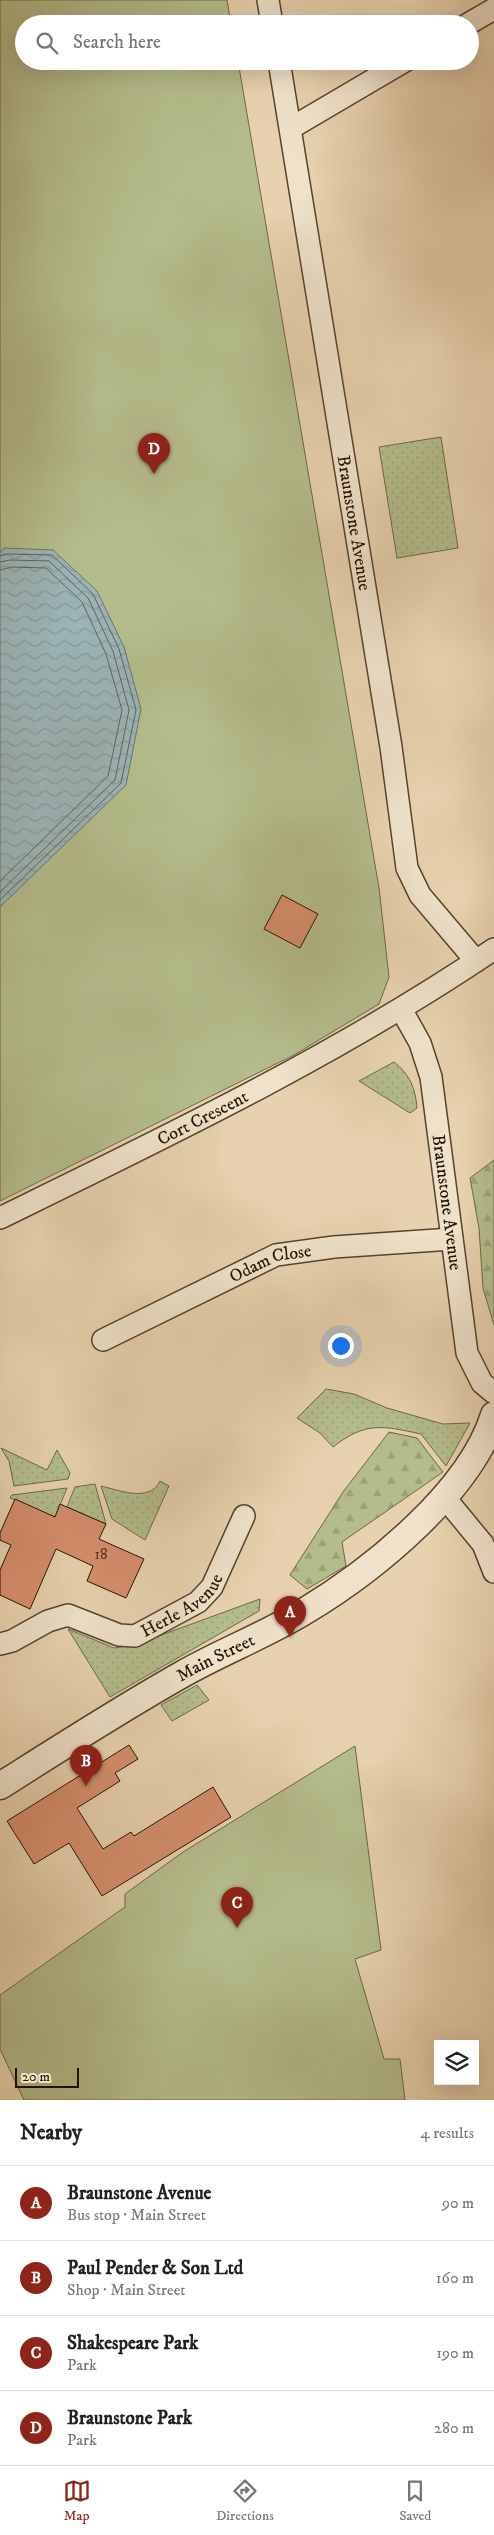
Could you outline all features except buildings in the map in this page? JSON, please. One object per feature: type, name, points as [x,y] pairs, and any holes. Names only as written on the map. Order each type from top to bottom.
[{"type":"street","points":[[268,0],[270,15]]},
{"type":"street","points":[[479,18],[494,9]]},
{"type":"street","name":"Braunstone Avenue","points":[[281,70],[391,747],[407,868],[420,896],[476,961]]},
{"type":"street","points":[[291,128],[389,70]]},
{"type":"street","name":"Cort Crescent","points":[[0,1218],[130,1155],[292,1070],[401,1009],[494,949]]},
{"type":"street","name":"Braunstone Avenue","points":[[401,1009],[420,1043],[431,1077],[467,1353],[482,1384],[494,1393]]},
{"type":"street","name":"Odam Close","points":[[103,1340],[276,1255],[334,1247],[452,1239]]},
{"type":"street","name":"Main Street","points":[[0,1786],[132,1703],[320,1602],[403,1538],[445,1498],[472,1461],[489,1432],[494,1416]]},
{"type":"street","points":[[445,1498],[484,1544],[494,1572]]},
{"type":"street","name":"Herle Avenue","points":[[0,1644],[12,1642],[48,1621],[68,1616],[119,1635],[135,1636],[198,1602],[212,1587],[244,1516]]},
{"type":"green space","points":[[0,0],[227,0],[230,15],[15,15],[15,70],[240,70],[379,888],[389,977],[379,1004],[294,1055],[0,1201]]},
{"type":"green space","points":[[441,437],[458,548],[397,558],[379,447]]},
{"type":"green space","points":[[394,1062],[408,1077],[415,1094],[417,1108],[410,1113],[359,1081]]},
{"type":"green space","points":[[494,1160],[494,1325],[483,1288],[479,1228],[470,1178]]},
{"type":"green space","points":[[326,1389],[354,1394],[387,1408],[443,1424],[470,1423],[446,1466],[421,1434],[396,1429],[365,1429],[333,1447],[320,1433],[297,1418]]},
{"type":"green space","points":[[389,1432],[417,1438],[443,1472],[342,1542],[346,1566],[307,1589],[290,1575],[343,1492]]},
{"type":"green space","points":[[1,1448],[47,1470],[57,1450],[70,1473],[68,1479],[14,1486],[9,1461]]},
{"type":"green space","points":[[160,1481],[169,1486],[145,1540],[112,1519],[101,1486],[125,1492],[142,1493],[149,1492],[155,1488]]},
{"type":"green space","points":[[95,1484],[106,1524],[67,1507],[75,1487]]},
{"type":"green space","points":[[67,1488],[55,1517],[10,1498],[12,1495]]},
{"type":"green space","points":[[260,1599],[259,1611],[110,1697],[68,1629],[114,1648],[134,1645]]},
{"type":"green space","points":[[197,1685],[209,1700],[172,1721],[161,1705]]},
{"type":"green space","points":[[355,1746],[381,1950],[355,1959],[384,2059],[400,2059],[405,2100],[24,2100],[0,2049],[0,1995],[125,1907],[125,1894],[183,1852]]},
{"type":"water","points":[[4,548],[53,550],[97,591],[124,647],[141,709],[126,785],[0,907],[0,553]]},
{"type":"place","name":"Braunstone Park","points":[[154,474]]},
{"type":"place","name":"Braunstone Avenue","points":[[290,1637]]},
{"type":"place","name":"Paul Pender & Son Ltd","points":[[86,1786]]},
{"type":"place","name":"Shakespeare Park","points":[[237,1928]]}]
